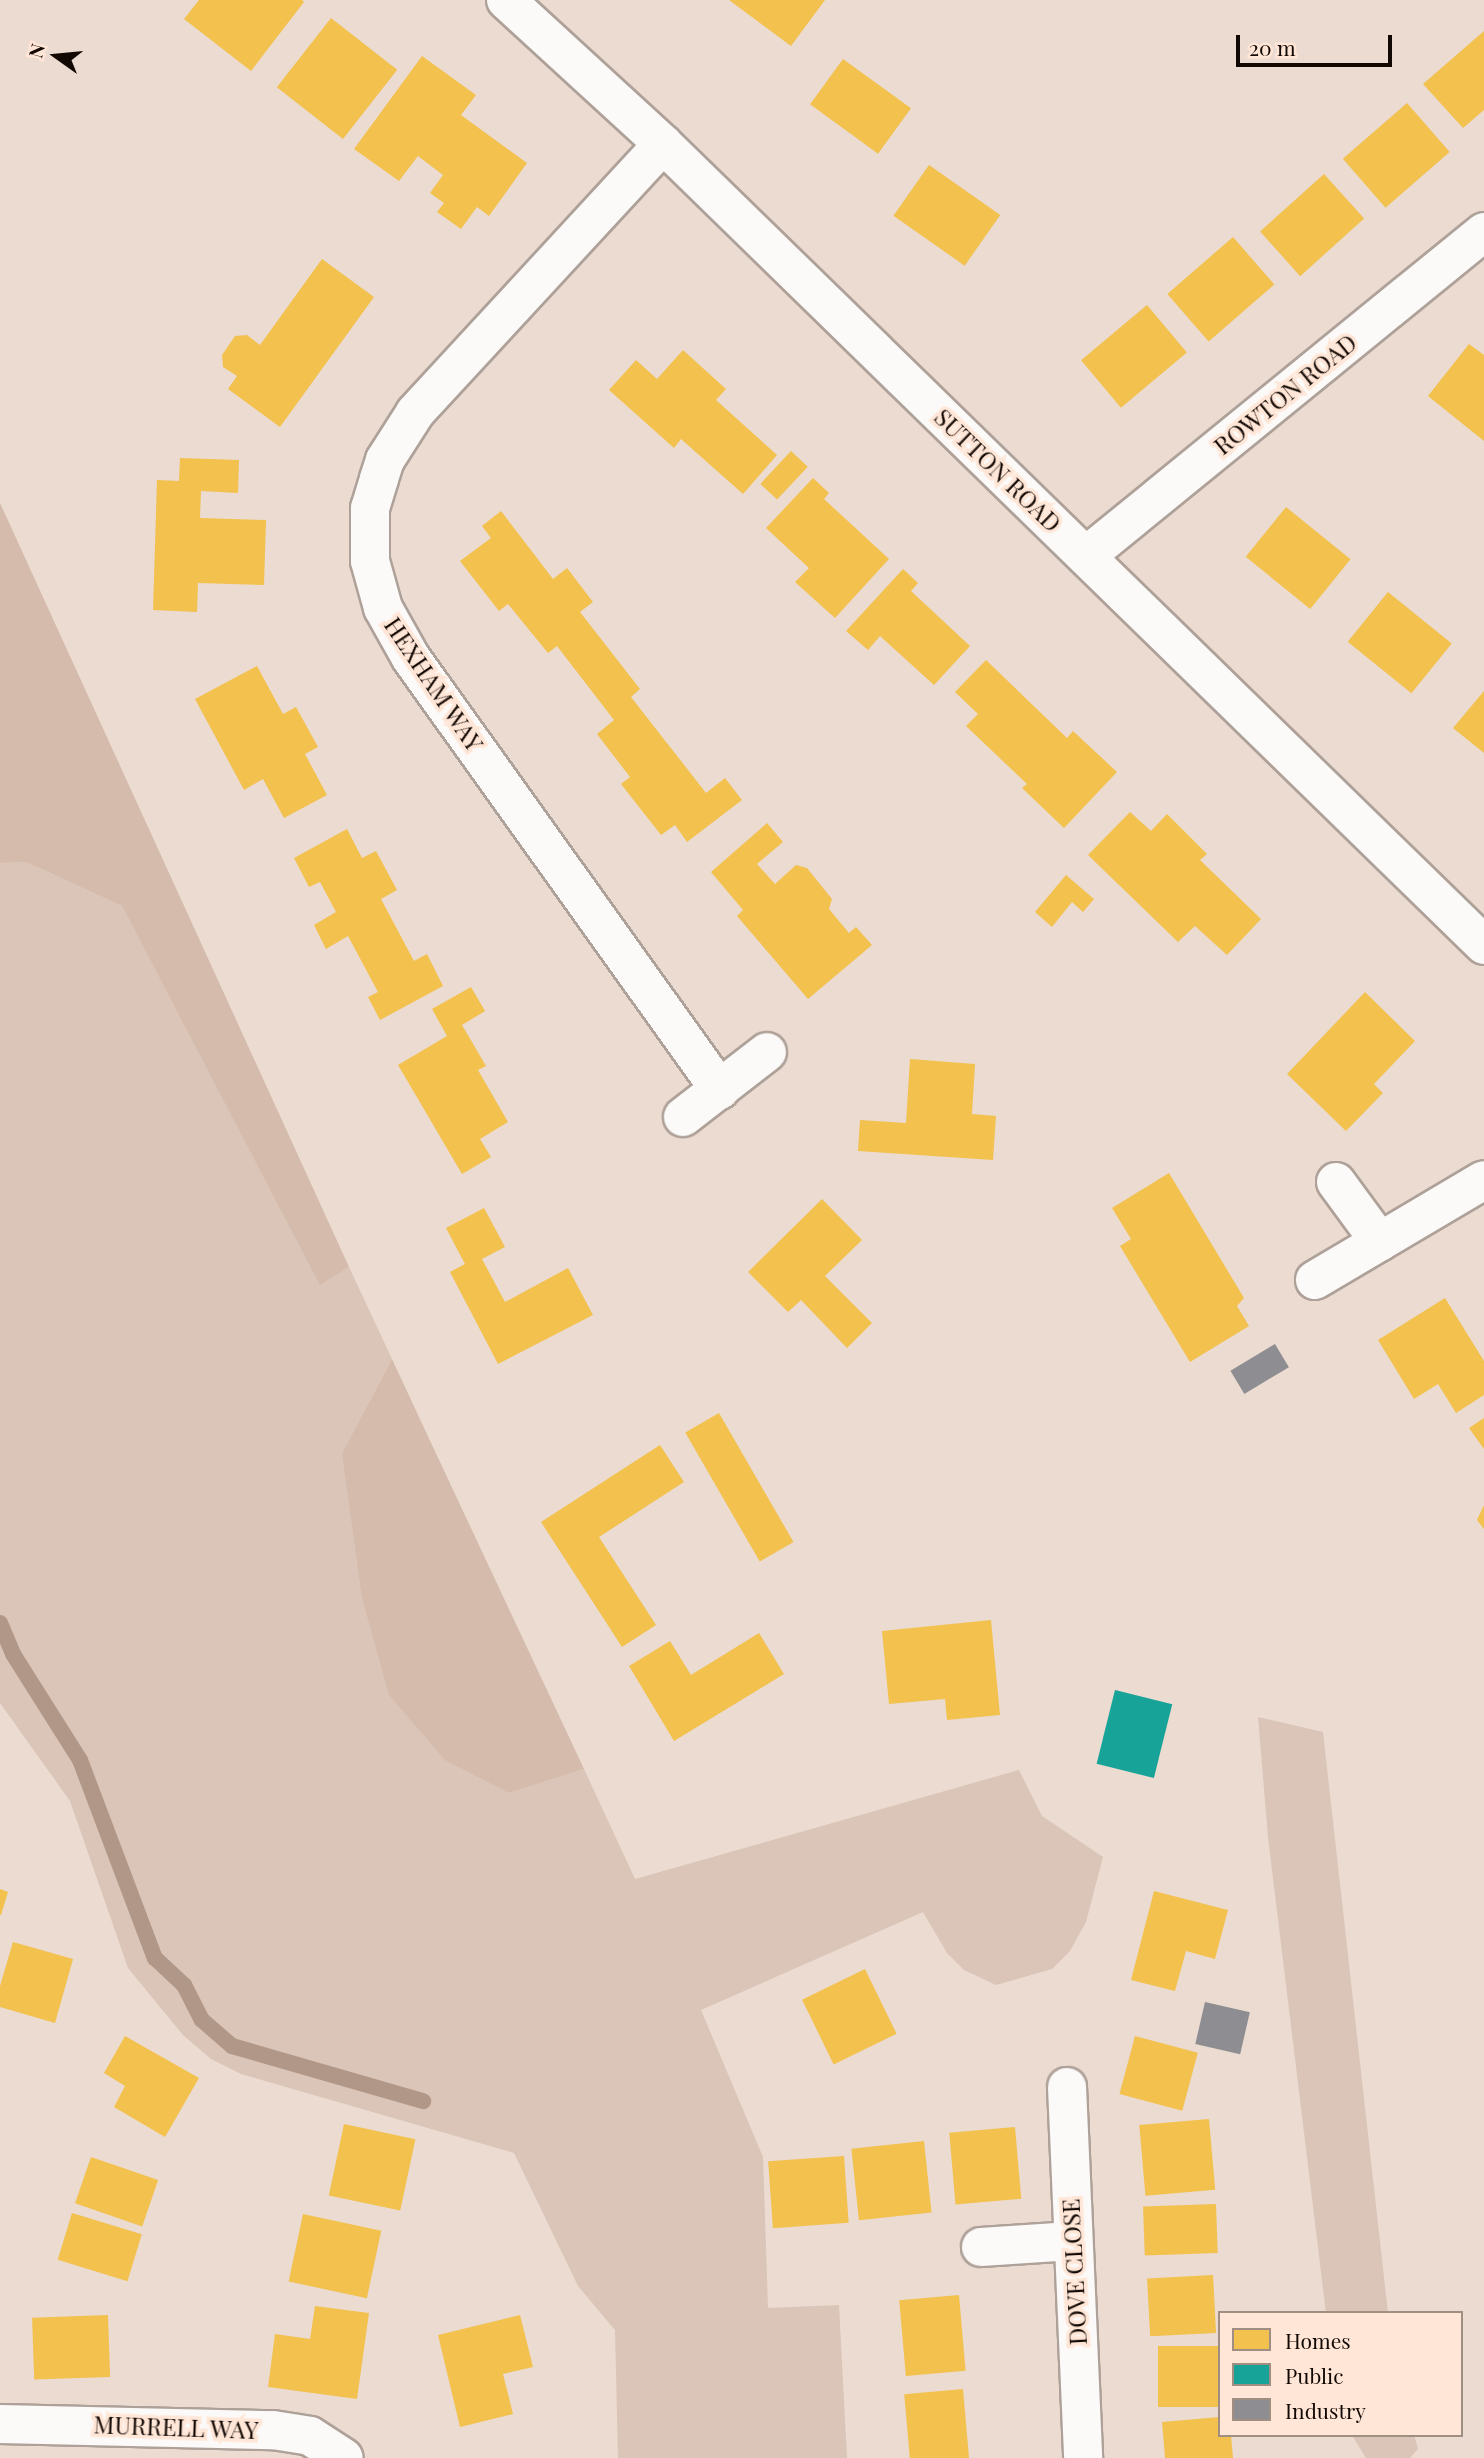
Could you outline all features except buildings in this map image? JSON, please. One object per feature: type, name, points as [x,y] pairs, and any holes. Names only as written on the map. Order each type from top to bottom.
[{"type":"street","name":"SUTTON ROAD","points":[[506,0],[663,144],[1484,945]]},
{"type":"street","name":"HEXHAM WAY","points":[[663,144],[415,413],[385,460],[370,508],[370,561],[383,608],[411,658],[720,1090]]},
{"type":"street","name":"ROWTON ROAD","points":[[1086,556],[1478,246]]},
{"type":"street","points":[[683,1117],[767,1052]]},
{"type":"street","points":[[1315,1280],[1484,1180]]},
{"type":"street","points":[[1336,1182],[1380,1242]]},
{"type":"street","name":"DOVE CLOSE","points":[[1067,2087],[1083,2458]]},
{"type":"street","points":[[981,2247],[1072,2241]]},
{"type":"street","name":"MURRELL WAY","points":[[0,2424],[272,2430],[310,2436],[344,2458]]},
{"type":"shaded area","points":[[0,503],[349,1267],[320,1285],[122,906],[26,862],[0,863]]},
{"type":"shaded area","points":[[26,862],[122,906],[321,1284],[349,1267],[392,1359],[342,1453],[509,1793],[584,1769],[635,1879],[1019,1770],[1042,1816],[1103,1857],[1086,1922],[1070,1951],[1052,1969],[996,1985],[964,1970],[947,1953],[923,1912],[701,2010],[763,2157],[768,2308],[839,2305],[847,2458],[618,2458],[615,2330],[578,2286],[514,2153],[241,2074],[211,2059],[183,2035],[128,1968],[70,1801],[0,1703],[0,863]]},
{"type":"shaded area","points":[[392,1359],[584,1769],[509,1793],[445,1760],[389,1695],[362,1598],[342,1453]]},
{"type":"shaded area","points":[[1258,1717],[1323,1732],[1388,2311],[1326,2311],[1268,1837]]},
{"type":"shaded area","points":[[1353,2437],[1415,2437],[1418,2449],[1410,2458],[1366,2458]]},
{"type":"waterway","points":[[0,1623],[13,1654],[80,1760],[155,1958],[184,1985],[202,2020],[232,2046],[423,2101]]}]
